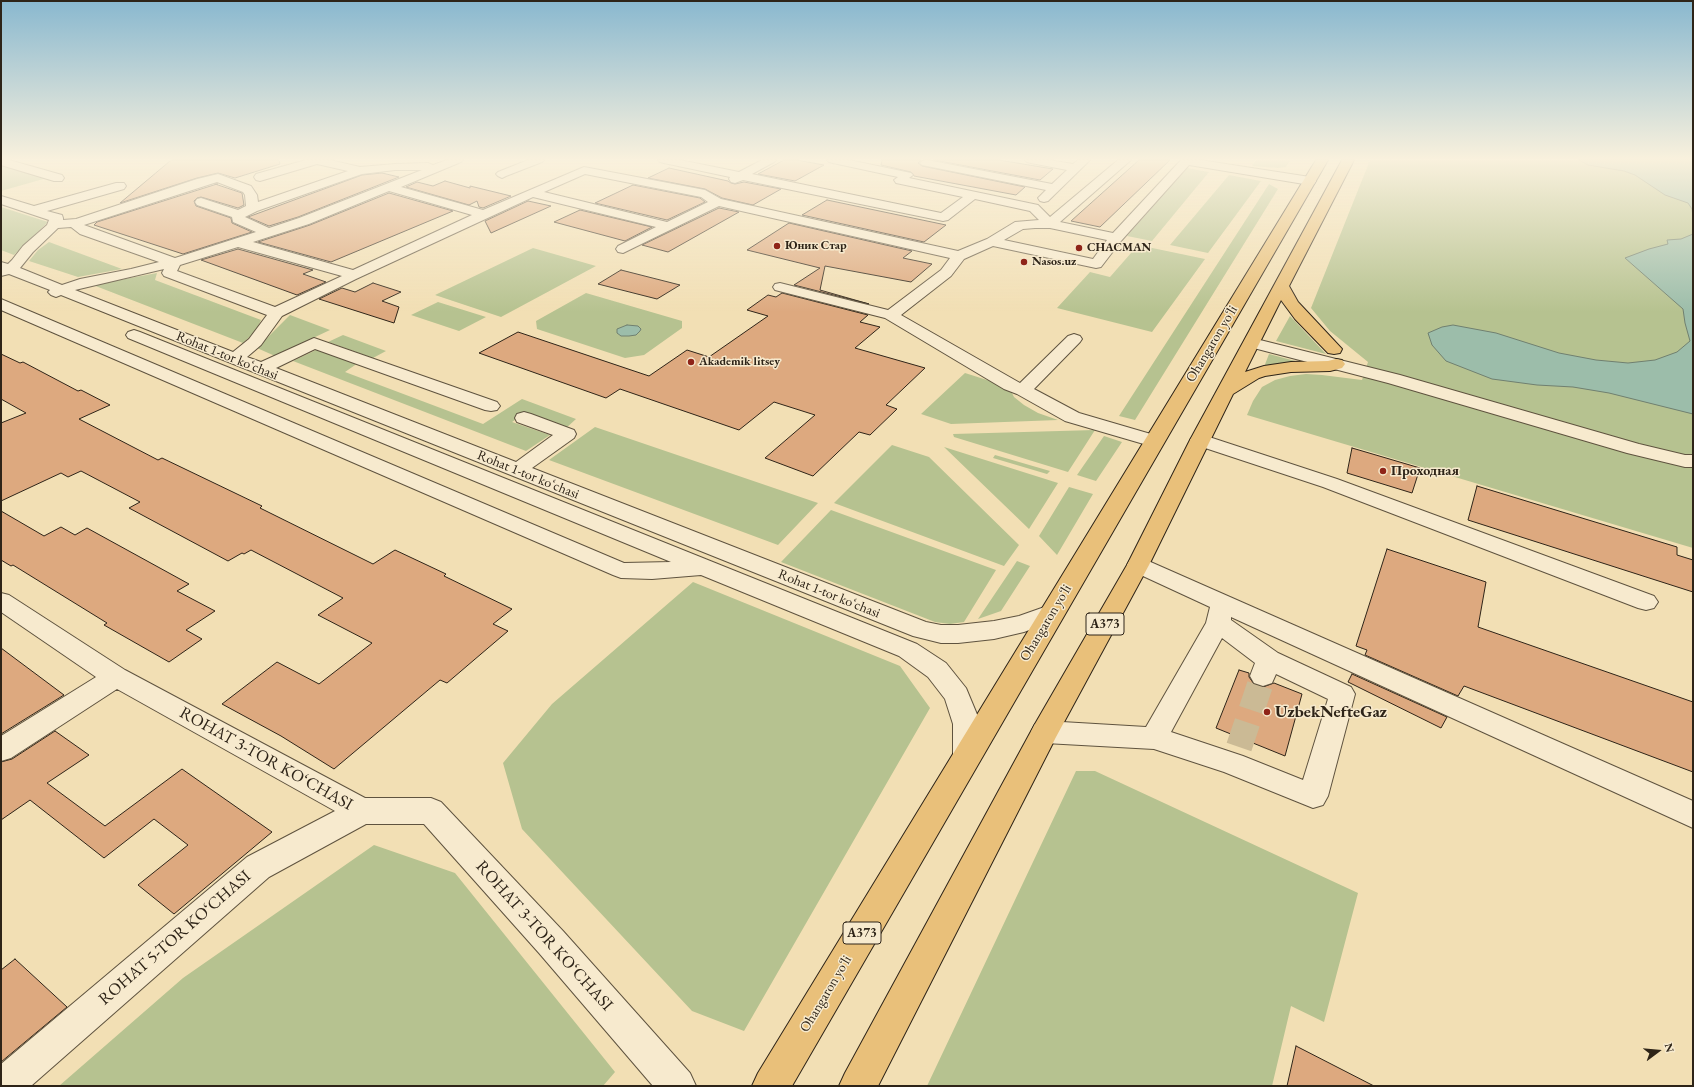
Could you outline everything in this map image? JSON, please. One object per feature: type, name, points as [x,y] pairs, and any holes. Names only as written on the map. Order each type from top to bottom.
[{"type":"highway","name":"Ohangaron yoʻli","points":[[771,1086],[1292,211]]},
{"type":"highway","name":"A373","points":[[858,1086],[1045,732],[1138,564],[1200,440],[1321,211]]},
{"type":"highway","points":[[1227,390],[1254,374],[1291,367],[1330,366],[1335,357],[1291,304],[1282,286]]},
{"type":"street","points":[[3,272],[54,224],[57,218],[37,211]]},
{"type":"street","points":[[54,224],[77,223],[114,211]]},
{"type":"street","points":[[226,211],[238,215],[247,211]]},
{"type":"street","points":[[40,297],[80,283],[132,273],[174,262],[304,221],[329,211]]},
{"type":"street","points":[[472,211],[484,214]]},
{"type":"street","points":[[235,359],[255,342],[276,313],[351,276],[491,211]]},
{"type":"street","points":[[605,211],[668,226]]},
{"type":"street","points":[[623,249],[699,211]]},
{"type":"street","points":[[755,211],[959,256]]},
{"type":"street","points":[[829,228],[856,211]]},
{"type":"street","points":[[914,211],[943,217],[952,211]]},
{"type":"street","points":[[1037,211],[1050,224]]},
{"type":"street","points":[[1050,224],[1066,211]]},
{"type":"street","points":[[992,242],[1096,264],[1116,238],[1141,211]]},
{"type":"street","points":[[238,215],[238,219],[266,232]]},
{"type":"street","points":[[77,223],[77,227],[86,232],[174,262]]},
{"type":"street","points":[[891,315],[946,273],[959,256],[992,242],[1020,225],[1050,224],[1116,238]]},
{"type":"street","points":[[236,242],[349,273],[351,276]]},
{"type":"street","points":[[174,262],[169,273],[276,313]]},
{"type":"street","name":"Rohat 1-tor koʻchasi","points":[[3,272],[61,290],[922,630],[941,634],[982,632],[1009,627],[1053,612]]},
{"type":"street","name":"Rohat 1-tor koʻchasi","points":[[3,272],[40,297],[908,650],[937,670],[957,695],[966,724],[968,741],[967,757]]},
{"type":"street","points":[[780,286],[891,315],[1010,385],[1024,390],[1072,417],[1154,441]]},
{"type":"street","points":[[1,304],[621,570],[652,571],[704,567]]},
{"type":"street","points":[[1024,390],[1074,339]]},
{"type":"street","points":[[261,369],[314,343],[491,406]]},
{"type":"street","points":[[1252,343],[1335,357],[1634,449],[1693,461]]},
{"type":"street","points":[[517,470],[567,434],[524,418]]},
{"type":"street","points":[[1200,440],[1330,483],[1646,602]]},
{"type":"street","points":[[1138,564],[1220,612],[1693,815]]},
{"type":"street","name":"ROHAT 3-TOR KO‘CHASI","points":[[1,601],[116,676],[362,811],[431,811],[551,942],[677,1086]]},
{"type":"street","points":[[1045,732],[1154,738],[1236,755],[1314,796],[1342,694],[1266,668],[1220,612]]},
{"type":"street","points":[[1154,738],[1220,612]]},
{"type":"street","points":[[1,750],[116,676]]},
{"type":"street","name":"ROHAT 5-TOR KO‘CHASI","points":[[3,1086],[258,867],[362,811]]},
{"type":"green space","points":[[1,211],[13,211],[48,222],[14,255],[1,250]]},
{"type":"green space","points":[[1149,211],[1177,211],[1152,241],[1127,236]]},
{"type":"green space","points":[[1199,211],[1239,211],[1208,253],[1170,245]]},
{"type":"green space","points":[[1252,211],[1265,211],[1135,420],[1119,416]]},
{"type":"green space","points":[[1350,211],[1693,211],[1693,548],[1247,415],[1253,401],[1262,387],[1275,380],[1306,374],[1362,380],[1368,362],[1330,331],[1311,308]]},
{"type":"green space","points":[[49,242],[122,269],[78,277],[29,261],[38,250]]},
{"type":"green space","points":[[1138,245],[1205,259],[1152,332],[1057,308],[1090,272],[1110,277]]},
{"type":"green space","points":[[533,248],[596,266],[501,317],[435,295]]},
{"type":"green space","points":[[157,273],[155,280],[261,320],[256,331],[243,343],[93,285]]},
{"type":"green space","points":[[586,293],[682,321],[682,328],[644,355],[625,358],[537,329],[536,321]]},
{"type":"green space","points":[[438,302],[486,317],[459,331],[411,315]]},
{"type":"green space","points":[[290,315],[330,330],[275,356],[257,348]]},
{"type":"green space","points":[[1290,316],[1326,354],[1276,341]]},
{"type":"green space","points":[[343,335],[386,351],[373,358],[328,342]]},
{"type":"green space","points":[[318,349],[358,363],[345,372],[483,424],[522,399],[576,419],[565,429],[526,413],[512,422],[550,435],[526,451],[293,361]]},
{"type":"green space","points":[[1269,354],[1299,362],[1264,367]]},
{"type":"green space","points":[[965,373],[1009,387],[1014,397],[1024,405],[1038,413],[1058,420],[951,424],[921,414]]},
{"type":"green space","points":[[595,427],[818,503],[778,545],[549,460]]},
{"type":"green space","points":[[1095,430],[1068,472],[954,437],[953,434]]},
{"type":"green space","points":[[1104,436],[1122,442],[1096,481],[1077,475]]},
{"type":"green space","points":[[892,445],[929,457],[1019,545],[1004,566],[834,503]]},
{"type":"green space","points":[[944,447],[1058,483],[1029,529]]},
{"type":"green space","points":[[995,455],[1050,471],[1047,474],[993,458]]},
{"type":"green space","points":[[1069,487],[1093,494],[1057,555],[1039,536]]},
{"type":"green space","points":[[831,510],[996,570],[964,622],[950,624],[935,622],[781,562]]},
{"type":"green space","points":[[1017,561],[1030,566],[1001,611],[978,619]]},
{"type":"green space","points":[[693,582],[900,666],[930,708],[744,1031],[692,1011],[522,829],[503,763],[552,704]]},
{"type":"green space","points":[[1076,771],[1095,771],[1358,893],[1324,1022],[1291,1006],[1272,1086],[927,1086]]},
{"type":"green space","points":[[374,845],[455,873],[615,1072],[603,1086],[59,1086],[183,978]]},
{"type":"shaded area","points":[[1693,234],[1693,414],[1609,393],[1573,387],[1537,385],[1492,379],[1446,361],[1432,345],[1428,333],[1442,327],[1453,325],[1496,333],[1559,353],[1596,360],[1628,363],[1655,360],[1677,352],[1690,341],[1683,309],[1625,258],[1668,244],[1667,240],[1681,239]]},
{"type":"shaded area","points":[[627,325],[638,326],[641,329],[636,335],[621,336],[617,333],[617,329]]},
{"type":"building","points":[[132,211],[210,211],[231,218],[232,223],[252,232],[183,254],[94,225],[97,222]]},
{"type":"building","points":[[265,211],[314,211],[269,226],[248,217]]},
{"type":"building","points":[[345,211],[453,211],[331,262],[258,242],[310,225]]},
{"type":"building","points":[[507,211],[540,211],[491,233],[485,221]]},
{"type":"building","points":[[578,211],[583,211],[652,227],[625,241],[554,222]]},
{"type":"building","points":[[628,211],[687,211],[667,220]]},
{"type":"building","points":[[713,211],[739,212],[668,252],[642,245]]},
{"type":"building","points":[[809,211],[878,211],[946,225],[924,242],[802,215]]},
{"type":"building","points":[[1082,211],[1117,211],[1100,227],[1071,221]]},
{"type":"building","points":[[789,223],[912,251],[903,258],[932,264],[911,282],[825,266],[820,290],[869,304],[794,285],[820,268],[747,250]]},
{"type":"building","points":[[238,249],[313,270],[303,274],[326,282],[297,295],[201,260]]},
{"type":"building","points":[[621,270],[680,285],[657,299],[598,284]]},
{"type":"building","points":[[373,283],[401,292],[382,301],[399,307],[394,323],[319,299],[342,288],[355,292]]},
{"type":"building","points":[[782,293],[868,315],[860,322],[880,327],[855,348],[925,368],[886,405],[897,409],[870,435],[859,432],[813,476],[765,458],[815,415],[774,402],[739,430],[620,389],[606,398],[479,353],[518,332],[649,376],[687,350],[709,357],[768,316],[747,310],[768,295],[776,297]]},
{"type":"building","points":[[1,354],[20,363],[23,362],[78,391],[81,390],[110,405],[79,419],[158,460],[162,458],[262,506],[260,508],[373,564],[395,550],[446,574],[444,576],[512,609],[493,624],[508,631],[447,683],[440,680],[334,769],[281,736],[222,704],[277,662],[319,684],[372,643],[318,615],[343,598],[251,550],[228,561],[129,508],[140,502],[81,471],[68,477],[61,473],[1,501],[1,423],[26,413],[1,399]]},
{"type":"building","name":"Проходная","points":[[1352,448],[1420,468],[1412,493],[1347,473]]},
{"type":"building","points":[[1477,486],[1677,547],[1677,555],[1693,560],[1693,592],[1468,520]]},
{"type":"building","points":[[1,511],[44,536],[61,527],[75,535],[87,528],[189,584],[177,591],[215,611],[186,630],[202,639],[169,662],[104,625],[107,623],[13,565],[11,566],[1,560]]},
{"type":"building","points":[[1387,549],[1486,582],[1478,627],[1693,702],[1693,772],[1464,686],[1458,696],[1365,655],[1367,650],[1356,646]]},
{"type":"building","points":[[1,648],[64,695],[1,734]]},
{"type":"building","name":"UzbekNefteGaz","points":[[1239,670],[1249,673],[1249,677],[1254,684],[1263,687],[1274,683],[1302,694],[1285,756],[1216,728]]},
{"type":"building","points":[[1352,674],[1447,717],[1441,728],[1348,682]]},
{"type":"building","points":[[55,731],[89,755],[47,783],[105,826],[182,769],[272,832],[174,914],[138,885],[188,845],[154,819],[104,858],[30,800],[1,820],[1,762],[12,759]]},
{"type":"building","points":[[15,959],[67,1007],[1,1062],[1,970]]},
{"type":"building","points":[[1296,1046],[1374,1086],[1287,1086]]},
{"type":"tunnel","points":[[1239,747],[1263,676]]},
{"type":"place","name":"Юник Стар","points":[[777,246]]},
{"type":"place","name":"CHACMAN","points":[[1079,248]]},
{"type":"place","name":"Nasos.uz","points":[[1024,262]]},
{"type":"place","name":"Akademik litsey","points":[[691,362]]},
{"type":"place","name":"Проходная","points":[[1383,471]]},
{"type":"place","name":"UzbekNefteGaz","points":[[1267,712]]}]
